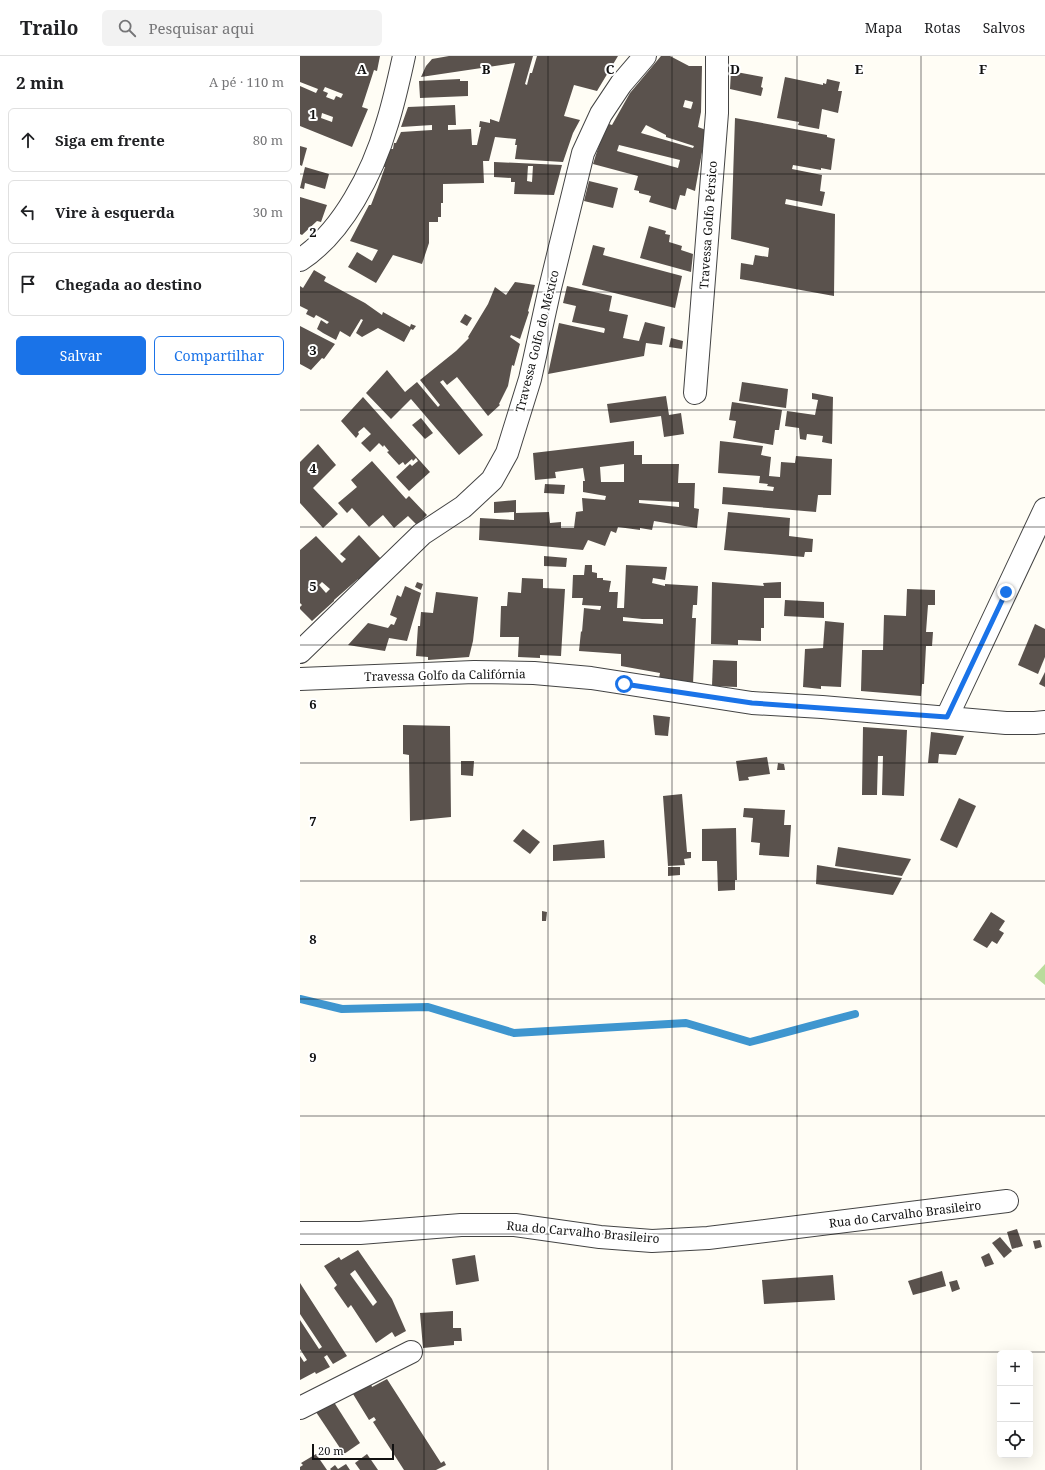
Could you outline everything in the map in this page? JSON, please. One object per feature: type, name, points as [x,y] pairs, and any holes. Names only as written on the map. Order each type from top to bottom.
[{"type":"street","points":[[300,260],[328,237],[349,208],[368,175],[387,125],[404,56]]},
{"type":"street","name":"Travessa Golfo do México","points":[[300,652],[422,534],[463,507],[492,480],[507,453],[530,379],[582,153],[601,114],[621,84],[645,56]]},
{"type":"street","name":"Travessa Golfo Pérsico","points":[[695,393],[716,113],[717,56]]},
{"type":"street","points":[[947,717],[1045,509]]},
{"type":"street","name":"Travessa Golfo da Califórnia","points":[[300,679],[474,672],[534,674],[591,678],[752,703],[947,717],[1006,723],[1045,722]]},
{"type":"street","name":"Rua do Carvalho Brasileiro","points":[[300,1234],[360,1233],[461,1225],[514,1225],[652,1241],[724,1236],[1007,1201]]},
{"type":"street","points":[[300,1408],[411,1352]]},
{"type":"green space","points":[[1045,964],[1045,985],[1034,976]]},
{"type":"building","points":[[300,56],[380,56],[377,71],[374,70],[362,107],[368,109],[352,147],[300,126],[300,86],[316,93],[318,89],[300,82]],"holes":[[[325,87],[343,94],[341,98],[336,96],[334,100],[326,97],[328,93],[323,91]],[[322,113],[333,117],[332,122],[321,118]]]},
{"type":"building","points":[[449,56],[533,56],[525,84],[527,85],[537,56],[618,56],[597,91],[574,85],[564,116],[580,120],[573,133],[563,162],[515,159],[517,145],[515,145],[516,139],[495,137],[489,161],[483,161],[484,183],[443,184],[441,217],[438,217],[438,222],[429,222],[429,243],[422,264],[393,255],[376,283],[348,267],[357,252],[372,261],[378,250],[350,241],[369,205],[371,205],[378,187],[385,167],[379,167],[385,149],[393,149],[394,143],[396,143],[401,132],[432,130],[432,125],[401,127],[408,107],[455,105],[456,125],[448,125],[448,130],[471,129],[472,145],[477,145],[481,127],[479,127],[480,121],[490,123],[490,119],[499,122],[515,63],[421,77],[426,66],[432,59]]},
{"type":"building","points":[[661,56],[670,56],[689,66],[702,66],[701,112],[698,127],[706,130],[695,191],[687,188],[685,196],[680,195],[676,210],[649,202],[651,196],[634,190],[638,176],[593,164],[606,123],[612,125],[630,93]],"holes":[[[685,100],[693,102],[691,109],[683,107]],[[646,125],[666,135],[666,137],[694,146],[693,148],[641,133]],[[619,145],[680,160],[678,168],[617,151]]]},
{"type":"building","points":[[731,71],[763,77],[761,96],[730,89]]},
{"type":"building","points":[[785,77],[823,85],[823,83],[826,84],[827,79],[840,82],[838,91],[842,91],[838,113],[822,109],[819,129],[798,125],[799,122],[777,118]]},
{"type":"building","points":[[460,79],[460,81],[468,81],[468,96],[420,98],[419,81]]},
{"type":"building","points":[[735,118],[827,135],[827,137],[835,139],[831,170],[821,168],[821,170],[793,165],[792,169],[822,175],[820,191],[825,192],[822,206],[786,199],[785,204],[835,214],[834,296],[740,279],[741,263],[753,265],[755,255],[768,257],[769,248],[731,239]]},
{"type":"building","points":[[300,146],[307,148],[302,166],[300,165]]},
{"type":"building","points":[[494,162],[562,165],[554,195],[514,194],[515,182],[511,182],[511,178],[494,177]],"holes":[[[528,166],[533,166],[532,182],[527,181]]]},
{"type":"building","points":[[305,167],[329,174],[325,189],[305,183],[304,189],[300,188]]},
{"type":"building","points":[[589,181],[618,188],[613,208],[584,201]]},
{"type":"building","points":[[300,197],[327,205],[321,222],[317,221],[302,235],[300,234]]},
{"type":"building","points":[[649,226],[666,231],[665,234],[670,235],[669,242],[682,246],[681,250],[693,254],[691,272],[640,258]]},
{"type":"building","points":[[593,245],[605,248],[603,255],[682,276],[675,308],[582,285]]},
{"type":"building","points":[[314,270],[326,277],[324,281],[365,303],[382,315],[383,312],[410,327],[411,324],[416,326],[413,330],[411,329],[404,342],[378,328],[362,337],[356,333],[363,320],[361,319],[350,337],[340,331],[336,340],[323,333],[317,329],[321,320],[327,324],[329,322],[316,315],[314,318],[306,314],[308,310],[300,306],[300,286],[303,288]]},
{"type":"building","points":[[515,282],[535,285],[529,312],[520,339],[511,335],[510,337],[520,344],[514,366],[512,365],[508,386],[499,404],[500,405],[488,416],[457,377],[447,385],[443,380],[440,382],[483,435],[459,455],[411,399],[391,419],[366,393],[387,370],[405,392],[417,382],[438,407],[440,405],[420,380],[456,351],[469,338],[468,337],[488,304],[495,287],[506,295]]},
{"type":"building","points":[[567,286],[612,296],[609,311],[628,315],[623,338],[639,341],[645,322],[665,327],[662,345],[646,343],[644,356],[548,374],[559,323],[604,333],[605,329],[572,322],[576,306],[563,303]]},
{"type":"building","points":[[465,314],[472,318],[467,326],[460,322]]},
{"type":"building","points":[[300,326],[335,344],[324,359],[322,358],[311,370],[300,364]]},
{"type":"building","points":[[671,338],[683,341],[682,349],[669,347]]},
{"type":"building","points":[[742,382],[788,389],[786,408],[739,401]]},
{"type":"building","points":[[812,393],[833,397],[832,444],[822,442],[823,436],[807,434],[806,440],[800,439],[799,428],[785,426],[787,411],[815,415],[818,400],[812,399]]},
{"type":"building","points":[[666,396],[669,415],[681,413],[684,434],[664,437],[661,416],[610,423],[607,404]]},
{"type":"building","points":[[363,397],[430,472],[409,491],[396,477],[410,464],[412,466],[418,461],[416,458],[413,461],[412,459],[405,465],[403,462],[399,465],[387,452],[389,451],[384,445],[383,447],[379,443],[370,452],[361,443],[371,434],[364,427],[358,432],[359,434],[356,438],[341,421]]},
{"type":"building","points":[[732,402],[782,410],[779,430],[775,430],[773,445],[733,438],[736,421],[729,420]]},
{"type":"building","points":[[421,418],[433,433],[425,439],[412,425]]},
{"type":"building","points":[[634,441],[634,455],[642,455],[642,464],[679,464],[678,483],[695,483],[694,508],[699,509],[697,528],[654,521],[652,530],[618,527],[616,533],[611,531],[605,546],[588,540],[583,550],[479,540],[480,518],[514,520],[514,512],[494,513],[494,502],[516,500],[516,513],[549,512],[550,523],[561,522],[561,528],[574,528],[576,512],[583,511],[582,498],[605,500],[606,496],[583,492],[583,481],[585,481],[583,468],[555,472],[556,478],[535,480],[533,453]],"holes":[[[624,464],[624,482],[601,482],[600,467]],[[639,500],[679,502],[679,507],[639,503]]]},
{"type":"building","points":[[720,441],[763,446],[761,455],[771,457],[769,476],[780,477],[781,462],[795,463],[796,456],[832,459],[831,495],[818,495],[816,512],[722,504],[723,487],[773,491],[774,487],[767,486],[768,484],[759,483],[760,476],[718,473]]},
{"type":"building","points":[[318,444],[336,465],[313,488],[338,514],[323,528],[300,503],[300,462]]},
{"type":"building","points":[[372,461],[406,499],[409,496],[427,515],[417,525],[408,516],[394,528],[383,515],[369,527],[352,508],[347,513],[338,503],[357,487],[351,480]]},
{"type":"building","points":[[545,484],[565,485],[564,494],[544,493]]},
{"type":"building","points":[[728,512],[790,518],[789,536],[813,539],[812,552],[805,552],[804,557],[724,550]]},
{"type":"building","points":[[359,535],[382,560],[359,580],[358,579],[312,621],[300,609],[302,605],[300,603],[300,550],[316,536],[342,563],[346,559],[340,554]],"holes":[[[322,582],[330,589],[326,593],[319,585]]]},
{"type":"building","points":[[544,556],[567,558],[566,567],[544,566]]},
{"type":"building","points":[[585,565],[592,565],[592,572],[597,573],[597,578],[603,578],[603,580],[611,581],[609,592],[618,592],[617,608],[624,608],[626,565],[667,567],[665,580],[653,578],[652,583],[665,586],[665,584],[698,586],[697,605],[693,605],[692,618],[696,618],[693,684],[659,678],[660,673],[621,666],[621,654],[579,651],[584,608],[600,610],[601,607],[582,605],[583,598],[572,598],[573,575],[584,575]],"holes":[[[623,617],[663,619],[663,624],[623,621]]]},
{"type":"building","points":[[522,578],[543,579],[543,588],[565,589],[561,656],[540,655],[540,658],[518,657],[519,637],[500,637],[501,606],[507,606],[508,592],[521,593]]},
{"type":"building","points":[[417,582],[423,584],[421,590],[415,587]]},
{"type":"building","points":[[712,582],[764,586],[763,583],[781,582],[781,598],[764,598],[764,628],[761,628],[761,641],[738,640],[738,645],[711,644]]},
{"type":"building","points":[[405,586],[421,593],[407,641],[389,638],[385,651],[348,645],[368,623],[388,628],[391,624],[394,625],[397,618],[390,615],[397,595],[401,597]]},
{"type":"building","points":[[907,589],[935,590],[935,605],[928,605],[926,632],[933,632],[932,646],[926,646],[924,684],[922,684],[921,696],[861,691],[862,650],[883,650],[884,615],[906,616]]},
{"type":"building","points":[[436,592],[478,597],[473,641],[469,657],[428,660],[428,657],[416,656],[418,626],[420,626],[421,612],[433,613]]},
{"type":"building","points":[[785,600],[824,602],[824,618],[784,616]]},
{"type":"building","points":[[825,621],[844,623],[841,687],[821,686],[821,689],[803,687],[805,649],[823,648]]},
{"type":"building","points":[[1035,624],[1045,629],[1045,657],[1038,674],[1018,665]]},
{"type":"building","points":[[713,660],[737,661],[737,687],[712,686]]},
{"type":"building","points":[[1045,672],[1045,687],[1039,684]]},
{"type":"building","points":[[653,715],[670,717],[668,736],[655,735]]},
{"type":"building","points":[[403,725],[450,726],[451,817],[410,821],[409,755],[403,754]]},
{"type":"building","points":[[863,727],[907,730],[904,796],[882,795],[883,756],[878,756],[877,795],[862,795]]},
{"type":"building","points":[[931,732],[964,736],[956,755],[939,754],[938,763],[928,763]]},
{"type":"building","points":[[767,757],[770,774],[748,777],[749,780],[739,781],[736,761]]},
{"type":"building","points":[[461,761],[474,761],[473,776],[461,775]]},
{"type":"building","points":[[778,763],[784,764],[785,770],[777,770]]},
{"type":"building","points":[[682,794],[687,852],[691,852],[691,858],[684,859],[685,865],[668,866],[663,796]]},
{"type":"building","points":[[959,798],[976,806],[957,848],[940,840]]},
{"type":"building","points":[[744,808],[785,810],[784,825],[791,825],[789,857],[759,855],[760,843],[751,842],[753,818],[743,817]]},
{"type":"building","points":[[736,828],[737,880],[735,880],[735,890],[718,891],[717,861],[702,861],[702,829]]},
{"type":"building","points":[[523,829],[540,842],[530,854],[513,841]]},
{"type":"building","points":[[604,840],[605,858],[553,861],[553,845]]},
{"type":"building","points":[[838,847],[911,859],[902,876],[835,866]]},
{"type":"building","points":[[817,865],[902,878],[893,895],[816,884]]},
{"type":"building","points":[[668,867],[680,867],[680,875],[668,876]]},
{"type":"building","points":[[542,911],[547,912],[546,921],[542,921]]},
{"type":"building","points":[[991,912],[1005,921],[999,930],[1004,933],[997,944],[992,941],[987,948],[973,940]]},
{"type":"building","points":[[1017,1229],[1023,1246],[1012,1249],[1007,1232]]},
{"type":"building","points":[[1000,1237],[1012,1251],[1004,1258],[992,1243]]},
{"type":"building","points":[[1040,1240],[1042,1247],[1035,1249],[1033,1241]]},
{"type":"building","points":[[358,1250],[392,1299],[406,1331],[395,1337],[392,1332],[376,1343],[351,1305],[348,1308],[334,1288],[337,1285],[324,1266],[339,1257],[341,1260]],"holes":[[[355,1270],[377,1302],[373,1306],[350,1274]]]},
{"type":"building","points":[[989,1253],[994,1264],[985,1267],[981,1257]]},
{"type":"building","points":[[475,1255],[479,1281],[456,1285],[452,1259]]},
{"type":"building","points":[[942,1271],[946,1286],[913,1295],[908,1281]]},
{"type":"building","points":[[833,1275],[835,1300],[764,1304],[762,1280]]},
{"type":"building","points":[[957,1280],[960,1289],[952,1292],[949,1282]]},
{"type":"building","points":[[300,1283],[347,1356],[333,1364],[327,1355],[324,1357],[330,1367],[316,1374],[315,1372],[300,1380],[300,1356],[304,1362],[307,1360],[300,1349],[300,1320],[319,1349],[322,1347],[300,1314]]},
{"type":"building","points":[[453,1311],[453,1328],[461,1328],[462,1341],[454,1341],[454,1345],[423,1348],[420,1313]]},
{"type":"building","points":[[387,1379],[441,1463],[444,1461],[446,1465],[436,1470],[404,1470],[373,1422],[376,1420],[374,1417],[369,1420],[353,1394],[371,1384],[372,1387]]},
{"type":"building","points":[[332,1399],[360,1443],[344,1454],[314,1409]]},
{"type":"building","points":[[316,1454],[327,1470],[300,1470],[300,1467],[303,1465],[301,1463]]},
{"type":"building","points":[[367,1454],[378,1470],[360,1470],[355,1463]]},
{"type":"building","points":[[346,1464],[350,1470],[330,1469],[335,1465],[338,1469]]},
{"type":"waterway","points":[[300,999],[342,1009],[428,1007],[514,1033],[686,1023],[750,1042],[855,1014]]},
{"type":"route","points":[[624,684],[752,703],[947,717],[1006,592]]}]
